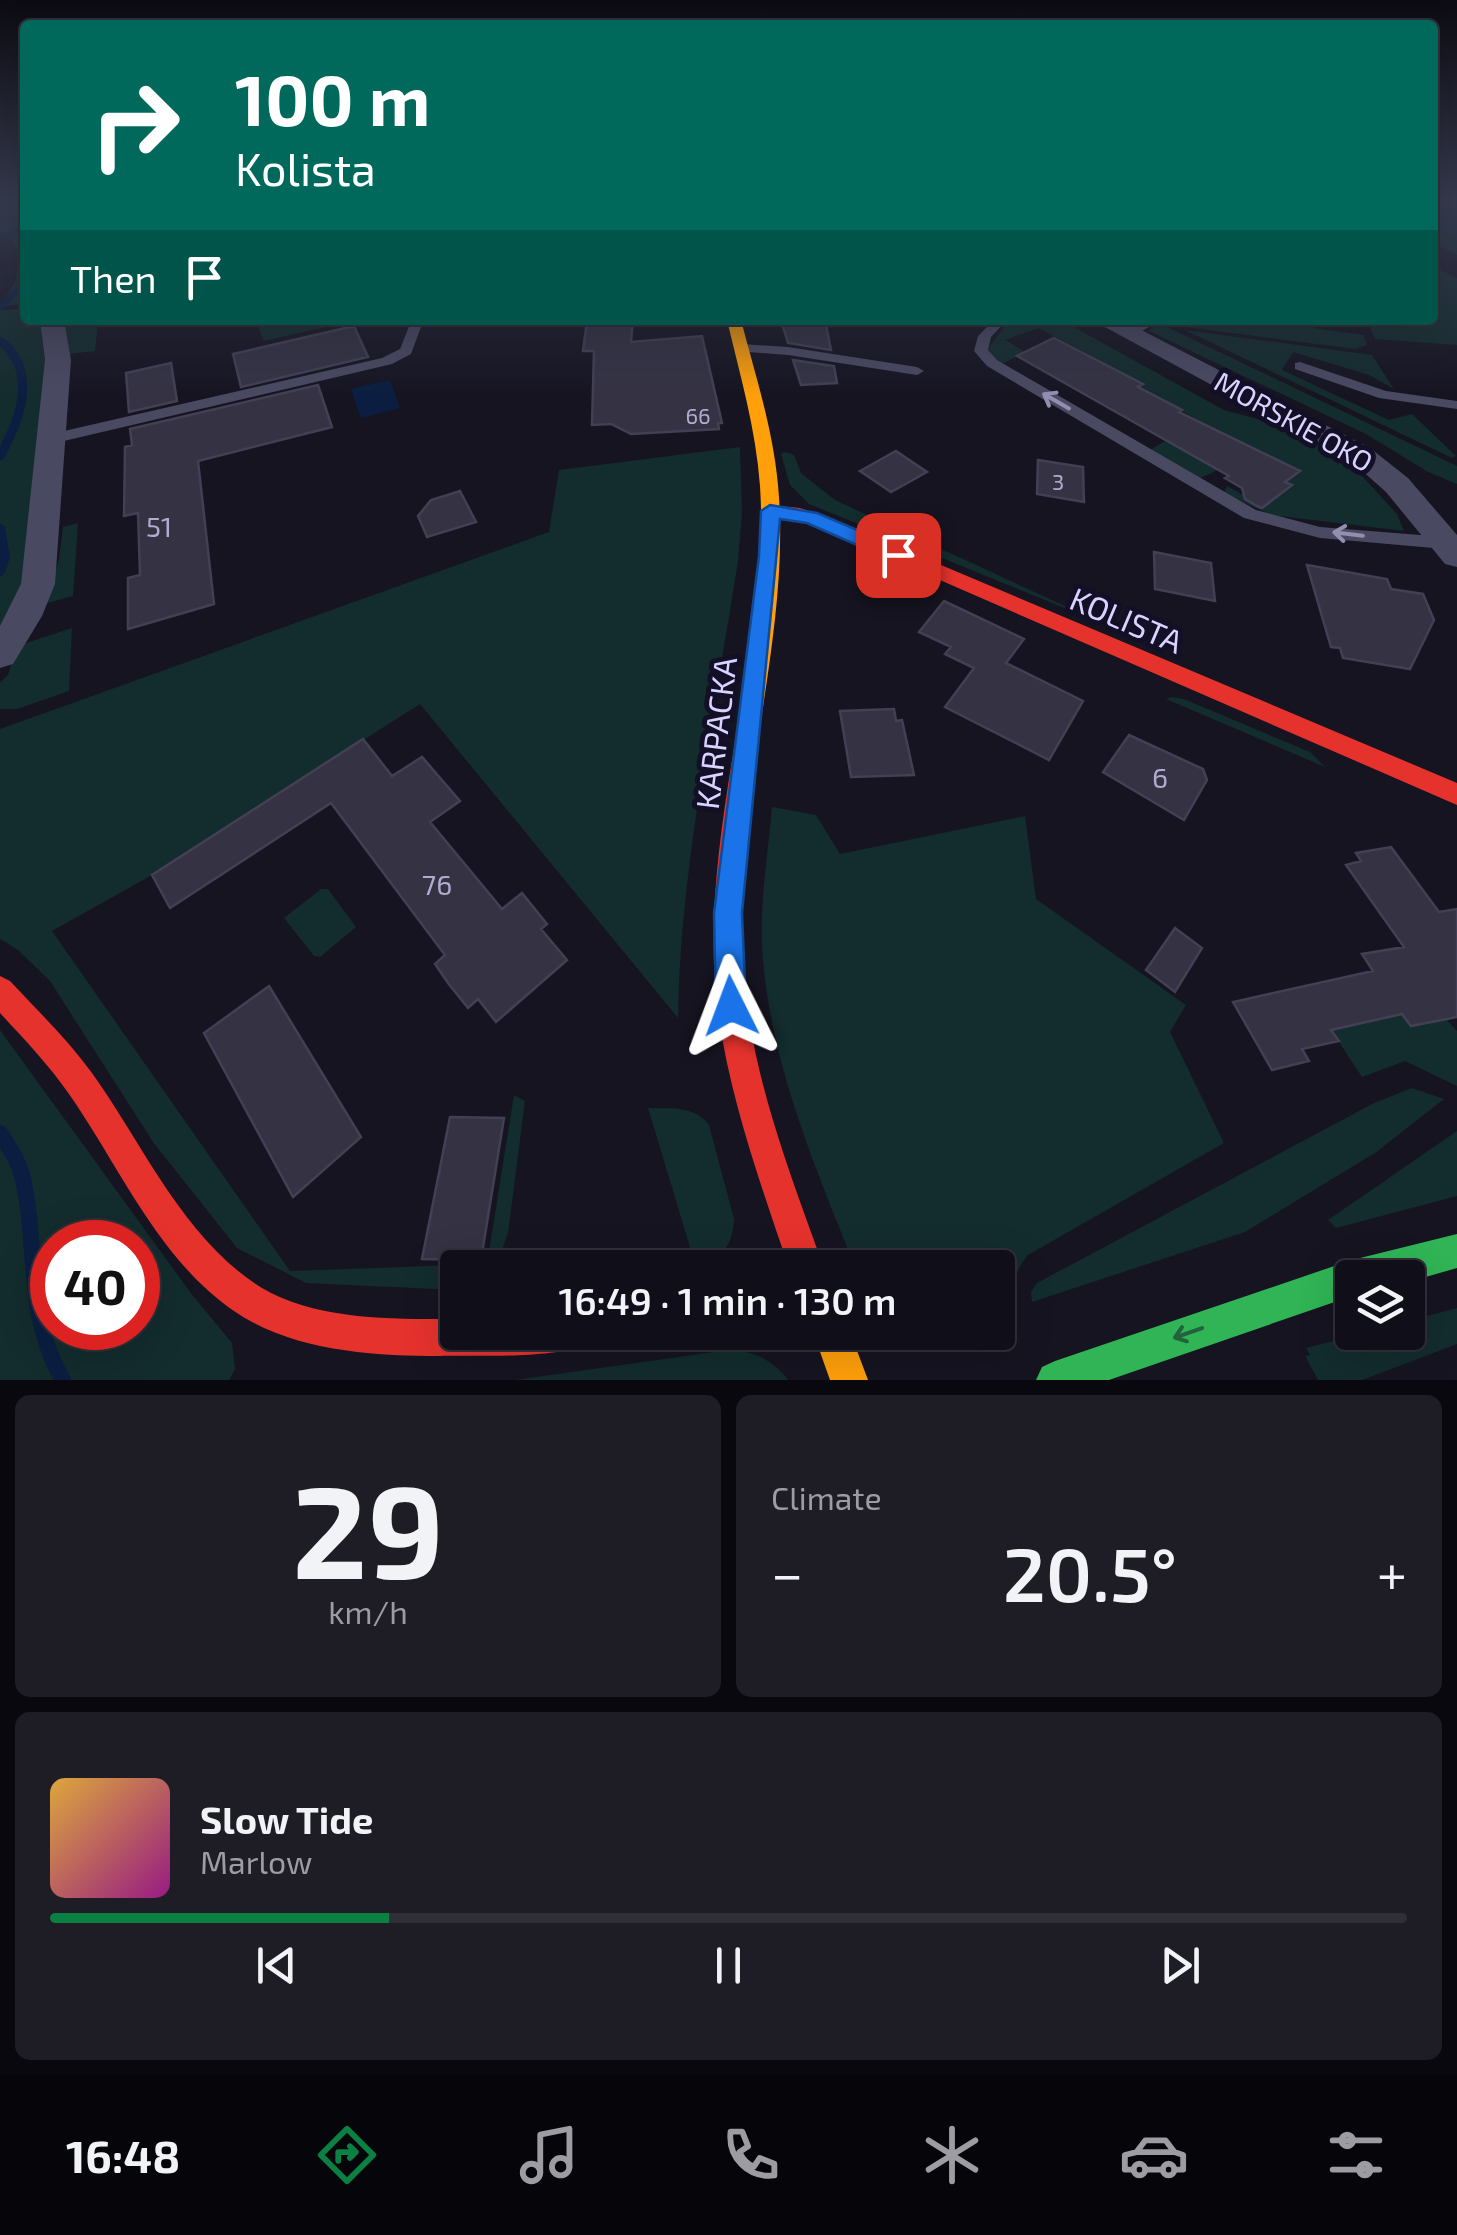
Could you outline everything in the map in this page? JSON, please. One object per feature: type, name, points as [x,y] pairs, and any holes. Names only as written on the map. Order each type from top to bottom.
[{"type":"street","points":[[0,654],[25,616],[38,584],[58,360],[53,325]]},
{"type":"street","name":"KARPACKA","points":[[735,325],[763,437],[770,511],[769,556],[731,880],[728,954],[740,1056],[764,1146],[801,1250]]},
{"type":"street","name":"MORSKIE OKO","points":[[1131,325],[1360,454],[1397,485],[1451,550]]},
{"type":"street","name":"KOLISTA","points":[[770,511],[811,517],[1457,794]]},
{"type":"street","points":[[0,991],[78,1080],[197,1255],[233,1289],[281,1316],[365,1333],[440,1337]]},
{"type":"street","points":[[1420,1260],[1457,1250]]},
{"type":"street","points":[[1055,1380],[1335,1284]]},
{"type":"street","points":[[838,1350],[849,1380]]},
{"type":"lane","points":[[997,325],[981,344],[981,351],[992,364],[1250,514],[1277,524],[1451,550]]},
{"type":"lane","points":[[51,439],[388,360],[406,351],[415,327]]},
{"type":"lane","points":[[741,348],[788,351],[917,371]]},
{"type":"lane","points":[[1300,366],[1384,394],[1457,406]]},
{"type":"green space","points":[[20,267],[20,304],[0,306]]},
{"type":"green space","points":[[1438,269],[1457,278],[1457,345],[1375,339],[1369,325],[1438,325]]},
{"type":"green space","points":[[20,309],[20,325],[41,325],[45,363],[27,582],[0,637],[0,310]]},
{"type":"green space","points":[[59,325],[98,325],[95,351],[69,354]]},
{"type":"green space","points":[[257,325],[334,325],[264,341]]},
{"type":"green space","points":[[1006,325],[1070,325],[1224,410],[1283,426],[1320,445],[1363,477],[1397,514],[1404,531],[1271,515],[1224,493],[1227,486],[1258,503],[1273,499],[1292,486],[1285,482],[1299,471],[1254,451],[1138,387],[1142,383],[1039,328],[1005,340],[1025,352],[1002,364],[988,352]]},
{"type":"green space","points":[[1312,325],[1364,335],[1367,345],[1355,349],[1178,326]]},
{"type":"green space","points":[[1154,326],[1167,327],[1457,466],[1457,484],[1428,472],[1366,434],[1149,331]]},
{"type":"green space","points":[[1185,330],[1372,355],[1394,389],[1369,375],[1293,352],[1282,370],[1389,420],[1412,414],[1456,456],[1452,458]]},
{"type":"green space","points":[[1165,441],[1218,470],[1198,479],[1150,450]]},
{"type":"green space","points":[[740,447],[742,513],[738,561],[692,846],[678,1018],[420,704],[152,875],[52,931],[290,1271],[440,1266],[440,1289],[306,1283],[237,1248],[153,1142],[50,981],[18,950],[0,939],[0,729],[549,532],[559,470]]},
{"type":"green space","points":[[781,454],[794,455],[801,473],[835,500],[1104,624],[809,504],[790,485]]},
{"type":"green space","points":[[78,523],[73,596],[44,604],[59,560],[63,527]]},
{"type":"green space","points":[[72,628],[69,691],[17,709],[0,709],[0,683],[8,675],[17,646]]},
{"type":"green space","points":[[1171,697],[1310,752],[1325,767],[1166,699]]},
{"type":"green space","points":[[772,807],[816,815],[840,854],[1025,816],[1036,899],[1186,1005],[1170,1032],[1224,1143],[1028,1255],[1015,1280],[1015,1250],[848,1250],[798,1117],[776,1039],[763,960],[764,883]]},
{"type":"green space","points":[[321,889],[328,889],[356,927],[320,957],[314,956],[284,918]]},
{"type":"green space","points":[[1402,1014],[1411,1026],[1446,1019],[1457,1031],[1457,1086],[1405,1061],[1362,1077],[1331,1030]]},
{"type":"green space","points":[[0,1030],[138,1220],[30,1220],[30,1350],[160,1350],[160,1251],[232,1343],[235,1369],[229,1380],[0,1380]]},
{"type":"green space","points":[[1412,1088],[1444,1099],[1375,1153],[1245,1232],[1032,1302],[1031,1292],[1037,1283],[1374,1103]]},
{"type":"green space","points":[[514,1095],[525,1101],[508,1233],[502,1250],[489,1250]]},
{"type":"green space","points":[[648,1108],[689,1111],[709,1125],[734,1219],[724,1250],[691,1250]]},
{"type":"green space","points":[[1457,1131],[1457,1196],[1336,1228],[1328,1220]]},
{"type":"green space","points":[[1457,1308],[1457,1344],[1362,1380],[1318,1380],[1305,1356],[1310,1355],[1306,1348],[1335,1340],[1335,1350],[1425,1350],[1425,1316]]},
{"type":"green space","points":[[729,1350],[762,1358],[788,1380],[515,1380]]},
{"type":"water","points":[[390,380],[400,408],[361,418],[351,389]]},
{"type":"building","points":[[586,325],[633,325],[631,342],[702,336],[722,423],[718,423],[719,429],[631,434],[611,424],[592,425],[594,351],[583,351]]},
{"type":"building","points":[[783,325],[826,325],[831,350],[788,343]]},
{"type":"building","points":[[354,326],[368,357],[241,387],[233,354]]},
{"type":"building","points":[[1054,338],[1143,384],[1138,387],[1182,410],[1179,412],[1300,471],[1285,482],[1292,485],[1262,508],[1257,506],[1245,499],[1242,488],[1225,478],[1229,476],[1017,356]]},
{"type":"building","points":[[793,360],[834,366],[837,383],[801,385]]},
{"type":"building","points":[[171,363],[177,401],[129,412],[126,373]]},
{"type":"building","points":[[318,385],[332,427],[198,461],[214,604],[128,629],[128,578],[140,575],[138,513],[124,516],[125,447],[132,445],[130,429]]},
{"type":"building","points":[[896,451],[927,472],[891,492],[860,471]]},
{"type":"building","points":[[1038,460],[1083,467],[1084,502],[1037,494]]},
{"type":"building","points":[[460,491],[476,522],[427,537],[418,516],[431,500]]},
{"type":"building","points":[[1154,552],[1211,563],[1215,601],[1155,589]]},
{"type":"building","points":[[1307,565],[1387,579],[1391,589],[1423,594],[1434,620],[1410,669],[1343,658],[1340,648],[1331,647]]},
{"type":"building","points":[[944,601],[1024,639],[1006,663],[1083,701],[1049,760],[945,707],[974,668],[945,654],[951,647],[919,632]]},
{"type":"building","points":[[894,709],[896,721],[902,720],[914,775],[851,777],[840,711]]},
{"type":"building","points":[[1129,735],[1203,769],[1207,780],[1184,820],[1103,772]]},
{"type":"building","points":[[363,739],[392,776],[422,757],[460,801],[430,822],[502,909],[522,893],[547,924],[541,929],[567,960],[496,1022],[478,999],[468,1008],[448,983],[435,964],[445,955],[331,803],[170,908],[152,875]]},
{"type":"building","points":[[1391,847],[1439,912],[1457,909],[1457,1017],[1411,1026],[1402,1014],[1331,1030],[1339,1041],[1302,1049],[1309,1061],[1272,1070],[1233,1002],[1373,971],[1362,954],[1404,947],[1346,865],[1361,861],[1356,853]]},
{"type":"building","points":[[1175,928],[1202,948],[1175,992],[1146,970]]},
{"type":"building","points":[[269,986],[361,1137],[293,1197],[204,1033]]},
{"type":"building","points":[[450,1117],[504,1118],[483,1250],[440,1250],[440,1259],[422,1259]]},
{"type":"waterway","points":[[0,307],[20,288]]},
{"type":"waterway","points":[[0,340],[5,344]]},
{"type":"waterway","points":[[0,456],[22,397],[20,368],[2,342]]},
{"type":"waterway","points":[[0,529],[5,557],[0,571]]},
{"type":"waterway","points":[[0,1133],[22,1175],[37,1305],[51,1355],[63,1380]]},
{"type":"traffic: fast","points":[[1423,1260],[1457,1251]]},
{"type":"traffic: fast","points":[[1055,1380],[1335,1284]]},
{"type":"traffic: slow","points":[[735,325],[769,485],[767,596],[752,707]]},
{"type":"traffic: slow","points":[[838,1350],[849,1380]]},
{"type":"traffic: jam","points":[[770,511],[800,514],[825,523],[1457,794]]},
{"type":"traffic: jam","points":[[752,707],[729,887],[731,996],[752,1100],[801,1250]]},
{"type":"traffic: jam","points":[[0,991],[80,1083],[167,1216],[219,1277],[249,1300],[282,1316],[317,1326],[353,1333],[440,1338]]},
{"type":"route","points":[[731,1006],[728,913],[769,556],[770,511],[811,517],[898,555]]}]
